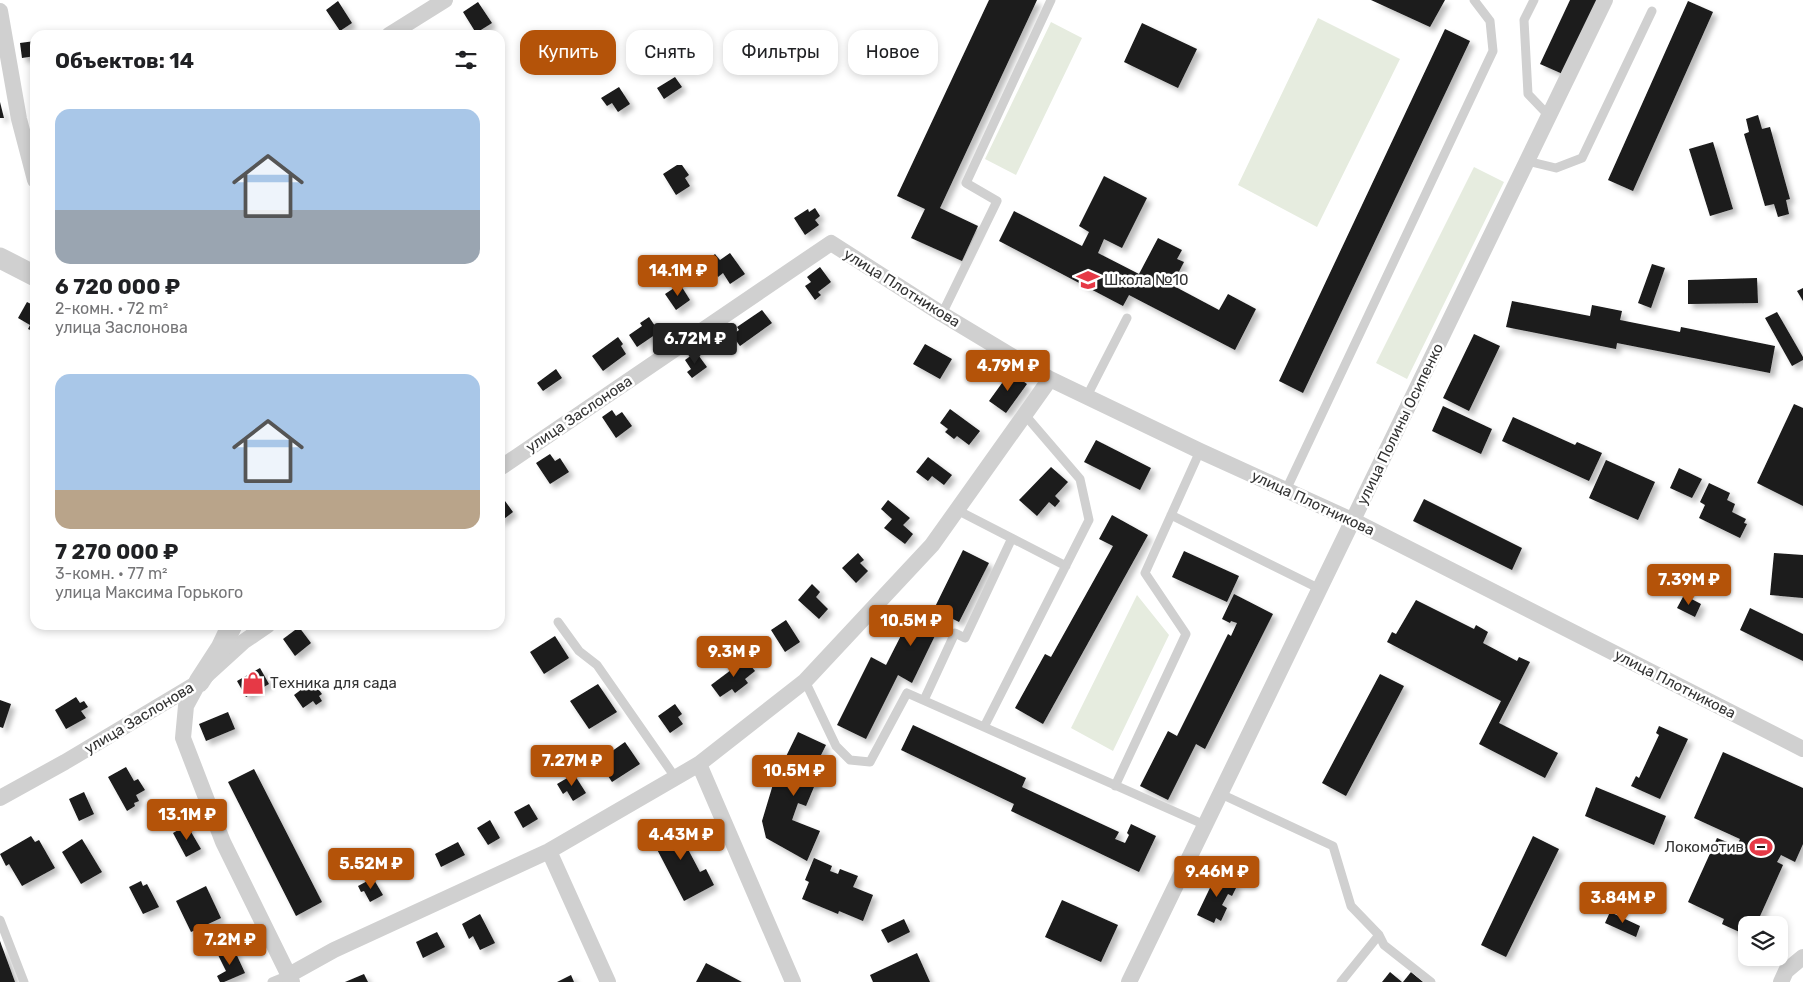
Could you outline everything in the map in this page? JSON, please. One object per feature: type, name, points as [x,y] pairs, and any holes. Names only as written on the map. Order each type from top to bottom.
[{"type":"street","points":[[397,30],[445,0]]},
{"type":"street","name":"улица Полины Осипенко","points":[[1129,982],[1605,0]]},
{"type":"street","points":[[0,11],[19,119],[30,161]]},
{"type":"street","name":"улица Плотникова","points":[[831,243],[942,314],[1050,379],[1200,451],[1354,521],[1803,749]]},
{"type":"street","name":"улица Заслонова","points":[[505,465],[831,243]]},
{"type":"street","points":[[0,258],[30,273]]},
{"type":"street","points":[[229,630],[186,706],[183,738],[223,842],[291,979],[334,950],[549,851],[699,764],[805,681],[932,545],[1050,379]]},
{"type":"street","name":"улица Заслонова","points":[[0,798],[65,762],[199,682],[243,642],[261,630]]},
{"type":"street","points":[[699,764],[793,982]]},
{"type":"street","points":[[549,851],[608,982]]},
{"type":"street","points":[[1781,982],[1786,971],[1803,957]]},
{"type":"lane","points":[[942,314],[997,201],[966,183],[1051,0]]},
{"type":"lane","points":[[1286,490],[1494,52],[1490,21],[1474,0]]},
{"type":"lane","points":[[1534,0],[1524,20],[1528,94],[1549,116]]},
{"type":"lane","points":[[1527,161],[1556,168],[1582,158],[1652,11]]},
{"type":"lane","points":[[1087,396],[1127,318]]},
{"type":"lane","points":[[984,727],[1089,520],[1080,480],[1025,415]]},
{"type":"lane","points":[[1115,786],[1186,634],[1144,573],[1200,451]]},
{"type":"lane","points":[[957,510],[1066,566]]},
{"type":"lane","points":[[1171,515],[1320,589]]},
{"type":"lane","points":[[924,700],[956,633],[965,638],[1012,538]]},
{"type":"lane","points":[[558,622],[579,651],[597,665],[674,777]]},
{"type":"lane","points":[[805,681],[836,746],[850,760],[870,762],[907,692],[1205,826]]},
{"type":"lane","points":[[1221,794],[1333,846],[1351,906],[1379,935],[1384,945],[1431,982]]},
{"type":"lane","points":[[0,920],[24,982]]},
{"type":"lane","points":[[1341,982],[1379,935]]},
{"type":"lane","points":[[272,982],[291,979]]},
{"type":"shaded area","points":[[1318,18],[1400,59],[1317,227],[1238,185]]},
{"type":"shaded area","points":[[1051,22],[1082,38],[1016,175],[985,159]]},
{"type":"shaded area","points":[[1474,167],[1504,182],[1407,379],[1376,363]]},
{"type":"shaded area","points":[[1137,595],[1169,635],[1113,751],[1071,728]]},
{"type":"building","points":[[989,0],[1037,0],[940,208],[978,226],[962,261],[911,238],[925,209],[897,196]]},
{"type":"building","points":[[1371,0],[1445,0],[1430,27]]},
{"type":"building","points":[[1570,0],[1599,0],[1565,75],[1540,64]]},
{"type":"building","points":[[338,1],[352,23],[339,30],[326,10]]},
{"type":"building","points":[[1688,1],[1713,12],[1633,191],[1608,180]]},
{"type":"building","points":[[478,2],[492,23],[481,30],[474,30],[463,12]]},
{"type":"building","points":[[1142,23],[1197,49],[1178,88],[1124,62]]},
{"type":"building","points":[[1445,29],[1470,41],[1303,393],[1279,381]]},
{"type":"building","points":[[30,42],[30,57],[22,58],[20,43]]},
{"type":"building","points":[[675,77],[682,87],[664,99],[657,88]]},
{"type":"building","points":[[619,87],[630,104],[618,112],[612,103],[607,106],[601,98]]},
{"type":"building","points":[[0,102],[4,118],[0,118]]},
{"type":"building","points":[[1758,115],[1762,129],[1770,127],[1790,199],[1786,200],[1789,214],[1778,217],[1774,204],[1765,206],[1744,134],[1749,132],[1746,119]]},
{"type":"building","points":[[1713,142],[1733,209],[1710,216],[1689,149]]},
{"type":"building","points":[[677,165],[682,165],[689,175],[685,178],[690,186],[676,195],[663,174]]},
{"type":"building","name":"Школа №10","points":[[1104,176],[1147,198],[1122,248],[1104,239],[1098,253],[1139,274],[1158,238],[1182,250],[1177,259],[1184,262],[1172,285],[1219,310],[1228,294],[1256,309],[1235,350],[1129,295],[1123,306],[999,241],[1014,211],[1082,246],[1089,232],[1079,226]]},
{"type":"building","points":[[815,208],[820,216],[815,220],[819,225],[805,235],[794,218],[808,209],[809,212]]},
{"type":"building","points":[[730,253],[745,274],[730,284],[723,273],[718,277],[707,260],[715,254],[720,260]]},
{"type":"building","points":[[1652,264],[1665,268],[1651,308],[1638,303]]},
{"type":"building","points":[[820,267],[831,282],[818,292],[821,295],[815,300],[805,286],[811,282],[807,277]]},
{"type":"building","points":[[1757,278],[1758,303],[1688,304],[1688,280]]},
{"type":"building","points":[[680,284],[690,300],[676,310],[665,294]]},
{"type":"building","points":[[1803,288],[1803,301],[1797,291]]},
{"type":"building","points":[[1512,301],[1590,316],[1592,305],[1622,311],[1620,320],[1680,332],[1681,327],[1775,346],[1770,373],[1617,343],[1616,349],[1506,327]]},
{"type":"building","points":[[27,302],[30,304],[30,325],[18,318]]},
{"type":"building","points":[[762,310],[772,323],[740,346],[732,335],[739,330],[737,327]]},
{"type":"building","points":[[1777,312],[1803,357],[1803,360],[1792,366],[1765,318]]},
{"type":"building","points":[[649,317],[659,332],[637,347],[629,335],[642,326],[640,323]]},
{"type":"building","points":[[1474,334],[1500,346],[1469,411],[1443,398]]},
{"type":"building","points":[[618,337],[623,344],[621,346],[626,354],[603,371],[592,356]]},
{"type":"building","points":[[925,344],[952,359],[940,379],[913,364]]},
{"type":"building","points":[[696,352],[707,367],[692,378],[687,372],[691,369],[685,360]]},
{"type":"building","points":[[556,369],[562,378],[543,391],[537,383]]},
{"type":"building","points":[[1010,372],[1027,384],[1006,413],[989,401]]},
{"type":"building","points":[[1794,404],[1803,408],[1803,506],[1757,483]]},
{"type":"building","points":[[1443,406],[1492,429],[1481,454],[1432,431]]},
{"type":"building","points":[[950,409],[980,431],[969,445],[957,436],[954,439],[945,432],[948,429],[940,423]]},
{"type":"building","points":[[612,410],[616,416],[622,412],[632,426],[616,438],[602,417]]},
{"type":"building","points":[[1513,417],[1575,445],[1577,442],[1602,453],[1589,481],[1502,441]]},
{"type":"building","points":[[1096,440],[1151,468],[1140,490],[1084,462]]},
{"type":"building","points":[[550,454],[555,461],[560,458],[569,472],[550,484],[536,463]]},
{"type":"building","points":[[928,457],[952,475],[944,485],[932,476],[928,481],[916,472]]},
{"type":"building","points":[[1606,460],[1655,482],[1638,520],[1589,498]]},
{"type":"building","points":[[1051,467],[1068,482],[1055,496],[1060,501],[1055,507],[1049,502],[1037,516],[1019,500]]},
{"type":"building","points":[[1679,468],[1702,479],[1692,498],[1670,488]]},
{"type":"building","points":[[1709,483],[1730,493],[1727,500],[1735,504],[1732,512],[1746,519],[1744,523],[1747,524],[1740,538],[1699,518],[1705,505],[1700,502]]},
{"type":"building","points":[[1424,499],[1522,548],[1512,570],[1413,521]]},
{"type":"building","points":[[888,500],[910,518],[903,525],[913,534],[905,544],[884,528],[892,519],[881,509]]},
{"type":"building","points":[[505,501],[513,512],[505,518]]},
{"type":"building","points":[[1112,515],[1148,535],[1043,724],[1015,708],[1045,654],[1051,657],[1113,546],[1099,539]]},
{"type":"building","points":[[963,550],[989,563],[959,622],[945,615],[912,683],[898,675],[866,739],[837,725],[871,657],[886,665],[916,606],[932,613]]},
{"type":"building","points":[[1184,551],[1239,576],[1227,602],[1172,577]]},
{"type":"building","points":[[858,553],[864,560],[860,563],[868,571],[856,583],[842,568]]},
{"type":"building","points":[[1774,553],[1803,555],[1803,598],[1770,595]]},
{"type":"building","points":[[812,584],[820,592],[816,597],[828,609],[819,619],[798,600]]},
{"type":"building","points":[[1234,594],[1273,614],[1205,749],[1196,744],[1168,800],[1140,786],[1168,731],[1177,736],[1228,634],[1231,636],[1237,623],[1231,621],[1230,623],[1222,619]]},
{"type":"building","points":[[1684,595],[1701,604],[1695,617],[1677,608]]},
{"type":"building","points":[[1416,600],[1474,629],[1476,625],[1488,632],[1483,643],[1517,661],[1519,657],[1530,662],[1499,723],[1558,753],[1545,778],[1479,744],[1501,701],[1387,642],[1392,632],[1396,634]]},
{"type":"building","points":[[1750,608],[1803,634],[1803,661],[1740,630]]},
{"type":"building","points":[[786,620],[800,642],[785,652],[771,630]]},
{"type":"building","points":[[295,630],[301,630],[311,643],[295,656],[283,639]]},
{"type":"building","points":[[555,636],[569,658],[544,674],[530,652]]},
{"type":"building","points":[[742,655],[755,671],[745,679],[748,683],[735,693],[732,689],[720,697],[711,685],[735,667],[732,662]]},
{"type":"building","name":"Техника для сада","points":[[260,668],[269,684],[246,697],[237,681]]},
{"type":"building","points":[[1380,674],[1404,686],[1346,796],[1322,783]]},
{"type":"building","points":[[310,683],[314,688],[316,686],[322,694],[319,696],[322,701],[316,705],[313,701],[303,708],[294,695]]},
{"type":"building","points":[[598,684],[617,712],[589,729],[570,701]]},
{"type":"building","points":[[76,697],[80,703],[84,701],[88,707],[81,711],[86,718],[66,729],[55,710]]},
{"type":"building","points":[[0,700],[11,704],[3,728],[0,727]]},
{"type":"building","points":[[675,704],[682,714],[678,717],[683,724],[670,733],[658,716]]},
{"type":"building","points":[[228,712],[235,729],[206,741],[199,724]]},
{"type":"building","points":[[913,725],[1026,778],[1022,787],[1119,832],[1115,839],[1125,843],[1131,824],[1156,836],[1139,872],[1011,811],[1014,804],[901,750]]},
{"type":"building","points":[[1659,726],[1688,739],[1660,799],[1631,786],[1636,776],[1639,778],[1659,735],[1656,733]]},
{"type":"building","points":[[798,732],[826,745],[819,759],[824,763],[806,806],[798,803],[792,820],[820,831],[807,861],[766,838],[762,821],[774,781]]},
{"type":"building","points":[[625,742],[640,764],[612,782],[598,761]]},
{"type":"building","points":[[1723,752],[1803,788],[1803,844],[1795,862],[1781,855],[1777,862],[1783,865],[1760,916],[1738,916],[1738,931],[1722,924],[1724,919],[1688,902],[1717,838],[1737,846],[1740,839],[1694,818]]},
{"type":"building","points":[[126,767],[134,781],[138,779],[145,790],[136,795],[139,801],[134,803],[135,806],[127,811],[108,777]]},
{"type":"building","points":[[254,769],[322,902],[296,916],[228,782]]},
{"type":"building","points":[[574,774],[586,793],[573,801],[567,791],[563,794],[557,784]]},
{"type":"building","points":[[1596,787],[1666,816],[1654,845],[1585,816]]},
{"type":"building","points":[[84,792],[94,814],[79,821],[69,799]]},
{"type":"building","points":[[529,804],[538,819],[523,828],[514,812]]},
{"type":"building","points":[[490,820],[500,838],[488,845],[477,828]]},
{"type":"building","points":[[680,820],[687,833],[681,836],[700,872],[706,869],[714,885],[684,901],[650,836]]},
{"type":"building","points":[[187,825],[201,849],[186,857],[173,833]]},
{"type":"building","points":[[31,836],[35,842],[39,840],[55,868],[22,886],[9,864],[6,866],[0,854]]},
{"type":"building","points":[[1533,836],[1559,849],[1506,957],[1481,945]]},
{"type":"building","points":[[82,839],[102,872],[81,884],[62,852]]},
{"type":"building","points":[[458,842],[465,855],[441,867],[435,854]]},
{"type":"building","points":[[814,858],[832,866],[830,871],[838,874],[840,869],[858,876],[853,887],[873,895],[863,921],[839,911],[838,914],[802,899],[809,882],[805,880]]},
{"type":"building","points":[[1218,871],[1233,879],[1232,883],[1237,886],[1232,896],[1228,894],[1222,905],[1227,908],[1221,921],[1216,918],[1214,923],[1197,915]]},
{"type":"building","points":[[373,878],[383,895],[370,902],[364,891],[361,892],[358,886]]},
{"type":"building","points":[[141,881],[143,886],[147,884],[159,907],[143,914],[129,887]]},
{"type":"building","points":[[206,886],[221,918],[191,932],[176,901]]},
{"type":"building","points":[[1062,900],[1118,925],[1101,962],[1045,937]]},
{"type":"building","points":[[1610,912],[1640,926],[1636,937],[1605,923]]},
{"type":"building","points":[[480,914],[495,943],[480,950],[473,936],[469,939],[462,924]]},
{"type":"building","points":[[904,919],[910,932],[888,943],[881,930]]},
{"type":"building","points":[[437,932],[445,947],[423,958],[416,942]]},
{"type":"building","points":[[0,941],[15,982],[0,982]]},
{"type":"building","points":[[233,947],[245,973],[220,982],[217,976],[226,971],[218,955]]},
{"type":"building","points":[[917,953],[930,982],[873,982],[870,975]]},
{"type":"building","points":[[706,963],[742,982],[696,982]]},
{"type":"building","points":[[1390,972],[1402,982],[1382,982]]},
{"type":"building","points":[[1411,972],[1423,982],[1403,982]]},
{"type":"building","points":[[364,974],[368,982],[345,982]]},
{"type":"building","points":[[571,975],[574,982],[557,982]]},
{"type":"place","name":"Школа №10","points":[[1088,280]]},
{"type":"place","name":"Техника для сада","points":[[253,683]]},
{"type":"place","name":"Локомотив","points":[[1761,847]]}]
